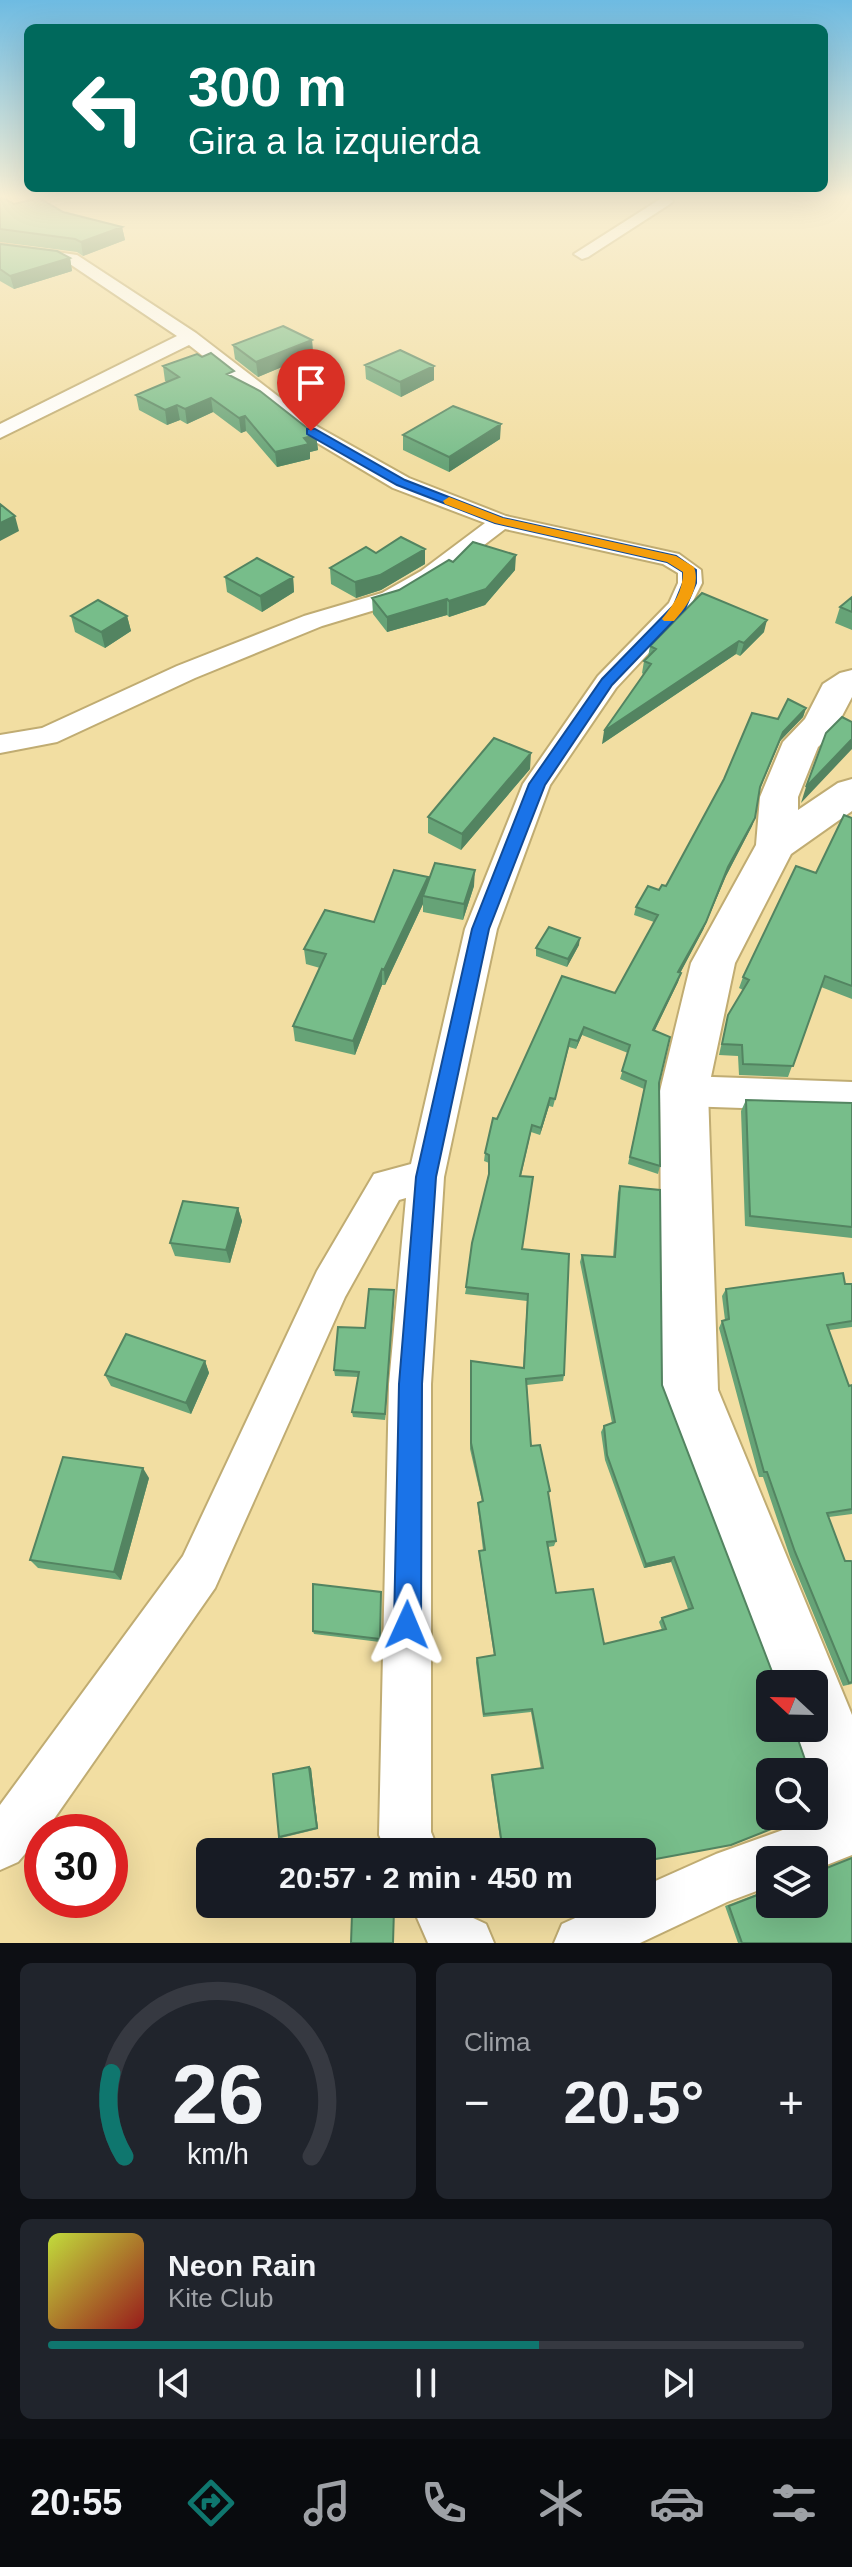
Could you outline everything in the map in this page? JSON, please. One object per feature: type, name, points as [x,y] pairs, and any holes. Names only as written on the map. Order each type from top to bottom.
[{"type":"main road","points":[[801,1670],[690,1390],[684,1091],[713,963],[776,845],[779,797],[802,742],[820,725],[836,692],[852,681]]},
{"type":"main road","points":[[776,845],[845,805]]},
{"type":"main road","points":[[828,1738],[850,1794]]},
{"type":"street","points":[[114,287],[190,337],[311,431],[401,483],[500,521],[671,559],[689,570],[690,583],[680,606],[607,682],[537,784],[481,929],[426,1177],[410,1384],[406,1838]]},
{"type":"street","points":[[0,432],[190,337]]},
{"type":"street","points":[[0,744],[48,736],[186,672],[313,621],[390,598],[429,576],[500,521]]},
{"type":"street","points":[[684,1091],[852,1097]]},
{"type":"street","points":[[0,1844],[31,1808],[199,1572],[331,1284],[387,1186],[426,1177]]},
{"type":"street","points":[[581,1943],[716,1880],[850,1794]]},
{"type":"street","points":[[444,1918],[452,1936],[467,1943]]},
{"type":"building","points":[[283,326],[312,340],[256,362],[233,345]]},
{"type":"building","points":[[400,350],[434,366],[400,382],[365,365]]},
{"type":"building","points":[[211,353],[234,371],[227,374],[260,391],[316,435],[304,438],[309,444],[275,452],[245,416],[239,418],[211,398],[185,409],[177,405],[165,410],[136,395],[179,377],[163,366],[197,354],[202,357]]},
{"type":"building","points":[[453,406],[501,424],[449,457],[403,435]]},
{"type":"building","points":[[0,504],[15,516],[0,523]]},
{"type":"building","points":[[401,537],[425,549],[380,575],[355,582],[330,568],[366,547],[376,553]]},
{"type":"building","points":[[473,542],[516,555],[486,589],[387,617],[372,598],[399,590],[449,560],[453,562]]},
{"type":"building","points":[[257,558],[293,577],[260,596],[225,577]]},
{"type":"building","points":[[702,593],[767,620],[744,643],[739,641],[604,731],[651,664],[644,661],[656,649],[650,646]]},
{"type":"building","points":[[852,597],[852,612],[840,607]]},
{"type":"building","points":[[98,600],[127,616],[101,632],[71,616]]},
{"type":"building","points":[[788,699],[806,708],[783,732],[760,787],[755,818],[728,867],[706,922],[678,972],[681,973],[653,1030],[670,1037],[659,1083],[660,1166],[630,1157],[646,1081],[622,1071],[630,1045],[584,1027],[578,1041],[570,1039],[555,1099],[550,1098],[541,1128],[532,1125],[520,1176],[533,1177],[522,1249],[569,1254],[564,1375],[526,1379],[531,1446],[540,1445],[550,1491],[556,1541],[547,1542],[556,1593],[593,1589],[604,1644],[666,1629],[662,1618],[693,1608],[674,1557],[646,1564],[607,1455],[604,1426],[615,1422],[582,1255],[615,1257],[620,1186],[660,1190],[662,1385],[771,1670],[756,1670],[756,1742],[799,1742],[804,1758],[756,1758],[756,1830],[769,1830],[731,1845],[656,1859],[656,1838],[501,1838],[492,1775],[543,1768],[532,1709],[484,1714],[477,1658],[495,1655],[479,1551],[485,1550],[478,1503],[483,1501],[471,1443],[471,1361],[524,1368],[528,1294],[466,1287],[472,1243],[489,1174],[489,1155],[485,1153],[493,1118],[497,1119],[562,976],[615,993],[658,915],[636,907],[648,886],[659,890],[662,885],[666,886],[724,779],[752,713],[778,719]]},
{"type":"building","points":[[842,717],[852,722],[852,739],[806,787],[826,733]]},
{"type":"building","points":[[494,738],[531,753],[462,834],[428,817]]},
{"type":"building","points":[[844,815],[852,818],[852,986],[825,976],[793,1066],[743,1064],[742,1045],[722,1044],[728,1015],[749,980],[743,977],[796,866],[816,873]]},
{"type":"building","points":[[435,863],[475,870],[464,904],[423,896]]},
{"type":"building","points":[[394,870],[428,877],[382,969],[353,1041],[293,1026],[326,954],[304,949],[325,910],[374,922]]},
{"type":"building","points":[[549,927],[580,938],[568,959],[536,948]]},
{"type":"building","points":[[746,1100],[852,1103],[852,1227],[750,1216]]},
{"type":"building","points":[[183,1201],[238,1208],[226,1250],[170,1243]]},
{"type":"building","points":[[843,1273],[845,1284],[852,1284],[852,1321],[827,1325],[849,1386],[852,1385],[852,1509],[827,1513],[845,1561],[852,1562],[852,1682],[849,1683],[795,1552],[767,1472],[764,1472],[722,1321],[729,1319],[726,1289]]},
{"type":"building","points":[[369,1289],[394,1290],[385,1414],[352,1412],[359,1372],[334,1370],[338,1327],[365,1328]]},
{"type":"building","points":[[126,1334],[205,1361],[186,1403],[105,1375]]},
{"type":"building","points":[[63,1457],[143,1468],[114,1572],[30,1560]]},
{"type":"building","points":[[313,1584],[381,1592],[380,1639],[313,1631]]},
{"type":"building","points":[[309,1767],[317,1828],[279,1837],[273,1774]]},
{"type":"building","points":[[852,1858],[852,1943],[742,1943],[729,1906],[756,1895],[756,1918],[828,1918],[828,1867]]},
{"type":"building","points":[[352,1918],[394,1918],[393,1943],[351,1943]]},
{"type":"slow traffic","points":[[449,501],[500,521],[671,559],[689,570],[690,583],[680,606],[669,619]]},
{"type":"route","points":[[311,431],[401,483],[500,521],[671,559],[689,570],[690,583],[680,606],[607,682],[537,784],[481,929],[426,1177],[410,1384],[407,1625]]}]
